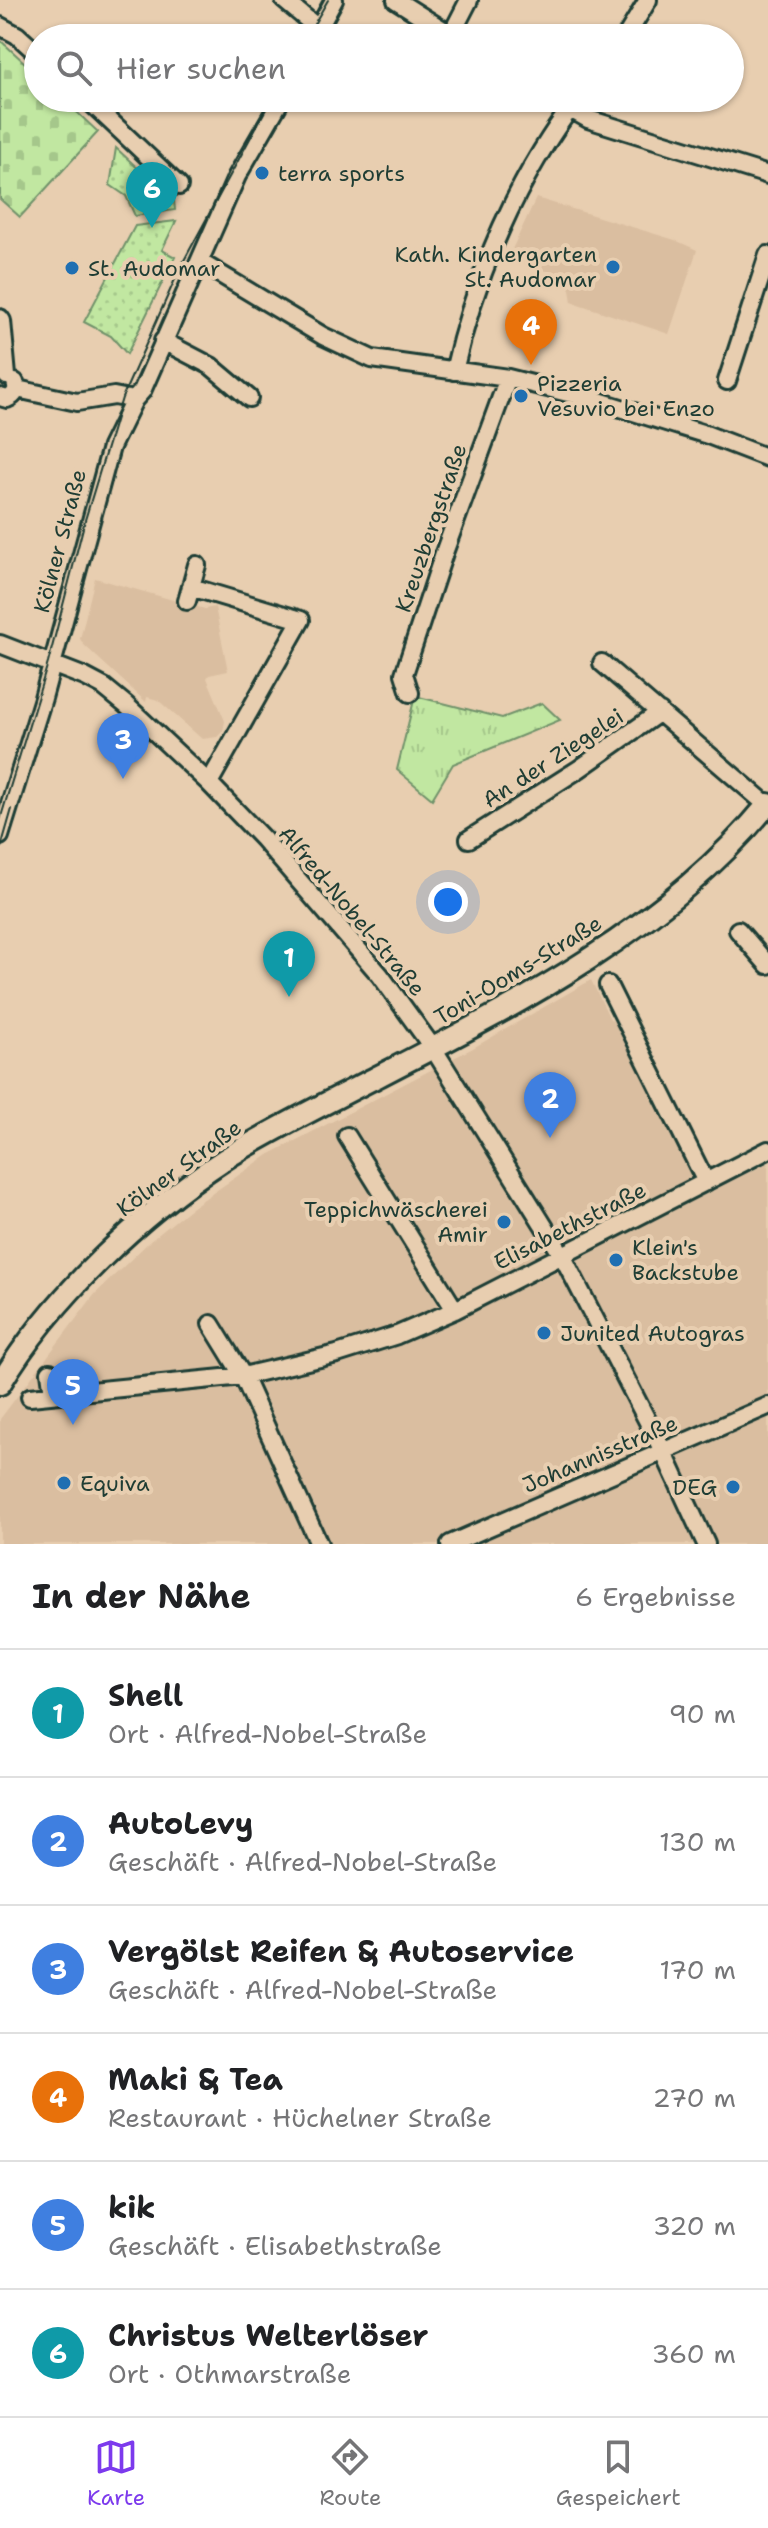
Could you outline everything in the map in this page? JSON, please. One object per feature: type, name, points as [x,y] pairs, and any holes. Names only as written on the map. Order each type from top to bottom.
[{"type":"main road","name":"Toni-Ooms-Straße","points":[[433,1048],[594,957],[686,885],[767,804]]},
{"type":"main road","name":"Kölner Straße","points":[[0,1384],[33,1334],[81,1280],[177,1195],[254,1142],[433,1048]]},
{"type":"street","points":[[284,0],[313,24]]},
{"type":"street","points":[[321,24],[334,0]]},
{"type":"street","points":[[396,0],[435,24]]},
{"type":"street","points":[[459,24],[469,0]]},
{"type":"street","points":[[633,24],[648,0]]},
{"type":"street","points":[[0,26],[24,41]]},
{"type":"street","points":[[101,112],[179,186]]},
{"type":"street","name":"Kölner Straße","points":[[0,836],[3,814],[52,664],[111,447],[134,400],[142,391],[237,176],[274,112]]},
{"type":"street","points":[[454,371],[465,327],[504,223],[543,148],[568,112]]},
{"type":"street","points":[[581,112],[588,119],[768,175]]},
{"type":"street","points":[[727,381],[768,255]]},
{"type":"street","points":[[200,262],[323,336],[372,359],[508,378],[592,399],[708,435],[768,458]]},
{"type":"street","points":[[0,318],[11,398],[0,397]]},
{"type":"street","points":[[163,341],[211,366],[249,398]]},
{"type":"street","name":"Kreuzbergstraße","points":[[410,693],[404,674],[508,378]]},
{"type":"street","points":[[8,381],[77,402],[114,396],[134,400]]},
{"type":"street","points":[[197,565],[189,594],[301,620],[209,783]]},
{"type":"street","name":"Alfred-Nobel-Straße","points":[[0,644],[104,687],[209,783],[316,897],[387,984],[433,1048],[562,1255],[663,1451],[706,1544]]},
{"type":"street","name":"An der Ziegelei","points":[[602,663],[767,804]]},
{"type":"street","name":"An der Ziegelei","points":[[469,839],[579,769],[660,712]]},
{"type":"street","points":[[738,930],[768,965]]},
{"type":"street","points":[[608,985],[706,1182]]},
{"type":"street","points":[[347,1136],[455,1310]]},
{"type":"street","name":"Elisabethstraße","points":[[30,1397],[243,1376],[337,1354],[397,1335],[455,1310],[768,1150]]},
{"type":"street","points":[[211,1324],[243,1376],[319,1544]]},
{"type":"street","points":[[50,1372],[53,1394]]},
{"type":"street","name":"Johannisstraße","points":[[450,1544],[768,1406]]},
{"type":"shaded area","name":"Kath. Kindergarten St. Audomar","points":[[536,198],[675,240],[697,250],[669,334],[572,302],[570,289],[561,276],[508,258]]},
{"type":"shaded area","points":[[95,578],[205,609],[215,607],[228,671],[207,678],[225,721],[223,731],[217,737],[202,739],[158,700],[147,697],[146,702],[84,645],[80,639]]},
{"type":"shaded area","points":[[591,980],[610,1019],[627,1031],[707,1193],[768,1163],[768,1544],[0,1544],[0,1419],[95,1294],[149,1242],[191,1208],[268,1155],[473,1048]]},
{"type":"green space","points":[[0,40],[24,62],[24,112],[77,112],[98,132],[20,217],[0,199]]},
{"type":"green space","points":[[116,148],[159,188],[167,187],[175,210],[135,216],[126,196],[110,185]]},
{"type":"green space","points":[[176,221],[162,250],[175,257],[127,354],[111,336],[84,322],[135,226]]},
{"type":"green space","points":[[415,696],[502,718],[542,703],[560,720],[453,764],[432,799],[397,770]]},
{"type":"tram line","points":[[314,24],[328,0]]},
{"type":"tram line","points":[[0,820],[48,663],[85,520],[122,398],[181,266],[264,112]]},
{"type":"tram line","points":[[0,851],[12,809]]},
{"type":"place","name":"terra sports","points":[[262,173]]},
{"type":"place","name":"Christus Welterlöser","points":[[152,228]]},
{"type":"place","name":"Kath. Kindergarten St. Audomar","points":[[613,267]]},
{"type":"place","name":"St. Audomar","points":[[72,268]]},
{"type":"place","name":"Maki & Tea","points":[[531,365]]},
{"type":"place","name":"Pizzeria Vesuvio bei Enzo","points":[[521,396]]},
{"type":"place","name":"Vergölst Reifen & Autoservice","points":[[123,779]]},
{"type":"place","name":"Shell","points":[[289,997]]},
{"type":"place","name":"AutoLevy","points":[[550,1138]]},
{"type":"place","name":"Teppichwäscherei Amir","points":[[504,1222]]},
{"type":"place","name":"Klein's Backstube","points":[[616,1260]]},
{"type":"place","name":"Junited Autogras","points":[[544,1333]]},
{"type":"place","name":"kik","points":[[73,1425]]},
{"type":"place","name":"Equiva","points":[[64,1483]]},
{"type":"place","name":"DEG","points":[[733,1487]]}]
